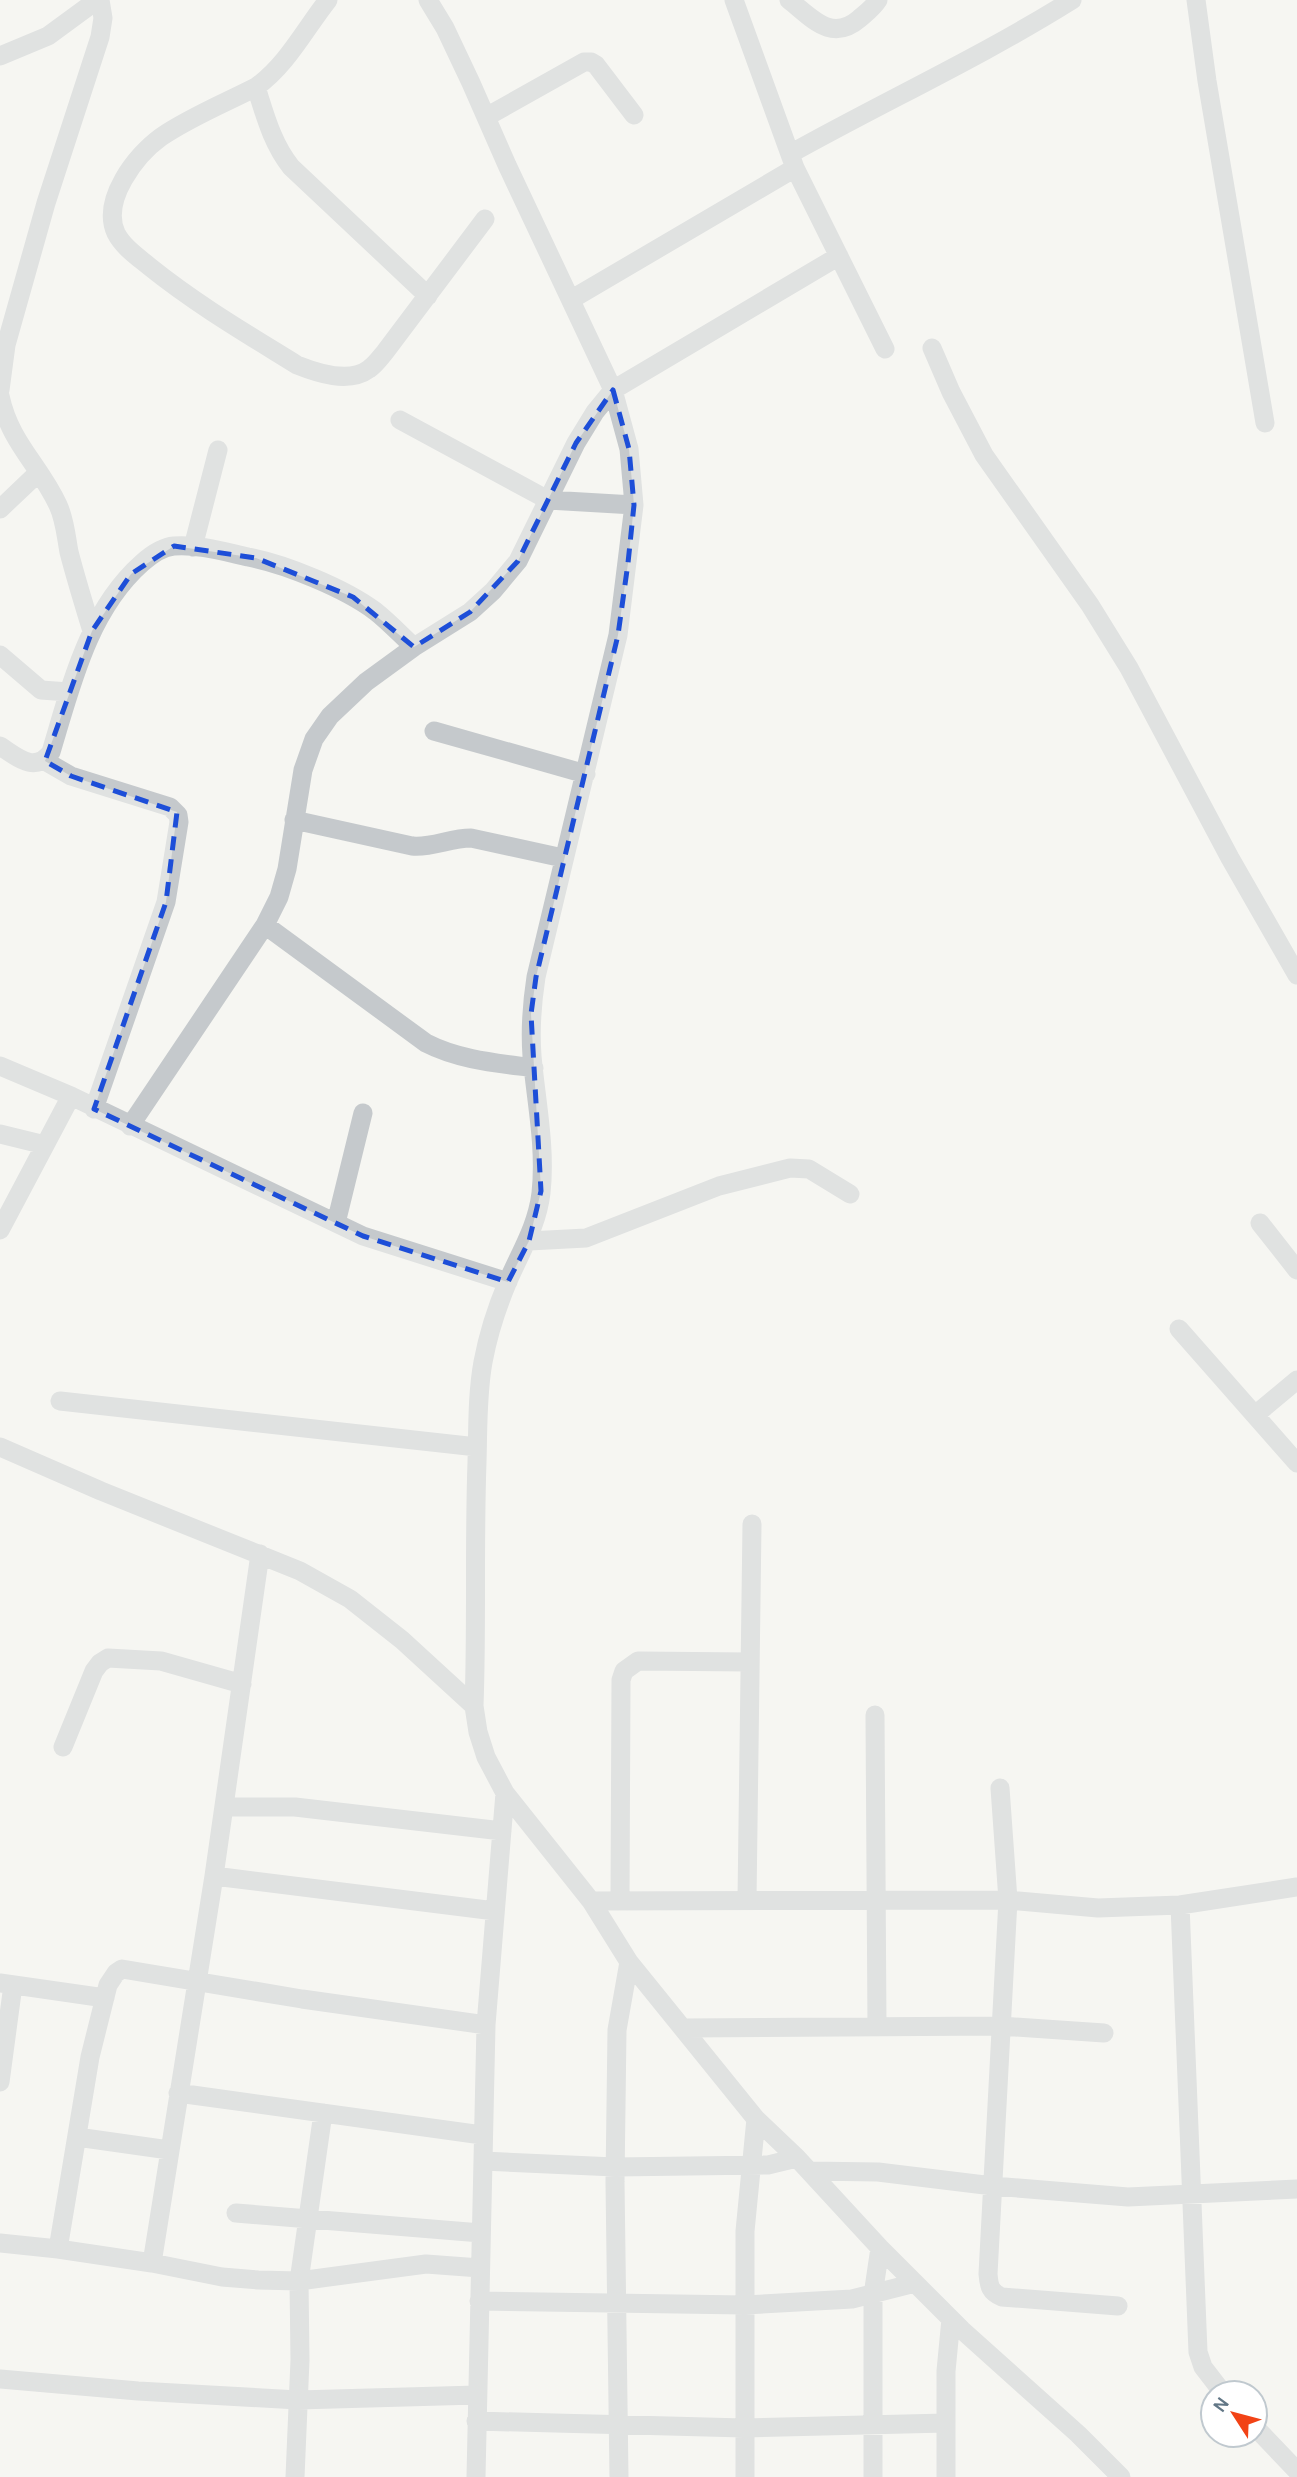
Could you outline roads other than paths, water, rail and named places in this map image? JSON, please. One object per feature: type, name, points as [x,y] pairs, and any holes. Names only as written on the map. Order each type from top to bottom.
[{"type":"street","points":[[0,56],[48,36],[98,0],[103,18],[100,37],[46,203],[6,345],[0,390]]},
{"type":"street","points":[[328,0],[269,78],[160,138],[133,165],[119,186],[113,220],[116,233],[126,246],[184,294],[297,365],[316,373],[338,376],[368,370],[385,352],[485,219]]},
{"type":"street","points":[[428,0],[445,28],[613,390],[629,449],[634,505],[618,635],[536,977],[531,1014],[542,1153],[541,1191],[529,1241],[508,1282],[488,1338],[483,1364],[477,1447],[474,1706],[478,1732],[486,1757],[505,1793],[591,1900],[629,1962],[756,2119],[803,2164],[880,2248],[951,2319],[1121,2477]]},
{"type":"street","points":[[734,0],[793,161],[885,349]]},
{"type":"street","points":[[789,0],[834,31],[855,23],[878,0]]},
{"type":"street","points":[[572,299],[793,161],[872,108],[1016,35],[1072,0]]},
{"type":"street","points":[[1196,0],[1265,423]]},
{"type":"street","points":[[486,117],[584,62],[596,65],[634,115]]},
{"type":"street","points":[[256,87],[272,136],[291,167],[428,296]]},
{"type":"street","points":[[130,1126],[265,925],[279,897],[287,869],[303,770],[314,739],[330,716],[366,682],[414,647],[470,612],[493,592],[518,561],[576,443],[595,412],[613,390],[839,256]]},
{"type":"street","points":[[932,348],[951,392],[984,455],[1090,605],[1129,668],[1230,858],[1297,975]]},
{"type":"street","points":[[0,396],[5,418],[15,439],[39,472],[63,518],[92,631]]},
{"type":"street","points":[[400,420],[548,500],[634,505]]},
{"type":"street","points":[[193,547],[218,450]]},
{"type":"street","points":[[0,509],[39,472]]},
{"type":"street","points":[[0,746],[31,762],[45,761],[51,752],[69,692],[92,631],[111,597],[147,559],[160,550],[174,546],[256,558],[294,571],[353,597],[375,611],[414,647]]},
{"type":"street","points":[[0,655],[41,690],[69,692]]},
{"type":"street","points":[[434,731],[586,774]]},
{"type":"street","points":[[45,761],[71,776],[170,807],[178,815],[179,822],[166,902],[94,1109]]},
{"type":"street","points":[[294,820],[412,846],[424,847],[457,838],[471,838],[563,858]]},
{"type":"street","points":[[265,925],[435,1048],[471,1059],[534,1068]]},
{"type":"street","points":[[0,1066],[363,1236],[508,1282]]},
{"type":"street","points":[[0,1230],[71,1097]]},
{"type":"street","points":[[335,1223],[363,1113]]},
{"type":"street","points":[[0,1134],[45,1145]]},
{"type":"street","points":[[529,1241],[586,1238],[719,1186],[790,1168],[809,1169],[850,1194]]},
{"type":"street","points":[[1260,1223],[1297,1270]]},
{"type":"street","points":[[1179,1328],[1297,1463]]},
{"type":"street","points":[[1255,1415],[1297,1380]]},
{"type":"street","points":[[61,1401],[477,1447]]},
{"type":"street","points":[[0,1447],[300,1571],[350,1599],[402,1640],[474,1706]]},
{"type":"street","points":[[747,1900],[752,1524]]},
{"type":"street","points":[[152,2263],[214,1876],[260,1554]]},
{"type":"street","points":[[63,1747],[94,1671],[108,1658],[161,1661],[242,1684]]},
{"type":"street","points":[[620,1900],[621,1680],[624,1671],[638,1661],[749,1662]]},
{"type":"street","points":[[875,1715],[877,2027]]},
{"type":"street","points":[[1000,1788],[1008,1900],[989,2286],[993,2293],[1002,2297],[1118,2306]]},
{"type":"street","points":[[476,2477],[486,2025],[505,1793]]},
{"type":"street","points":[[224,1807],[295,1807],[502,1831]]},
{"type":"street","points":[[214,1876],[495,1911]]},
{"type":"street","points":[[591,1900],[1008,1900],[1098,1908],[1180,1905],[1297,1887]]},
{"type":"street","points":[[1180,1905],[1198,2352],[1203,2367],[1212,2379]]},
{"type":"street","points":[[619,2477],[615,2167],[617,2029],[629,1962]]},
{"type":"street","points":[[58,2249],[90,2057],[108,1985],[122,1969],[302,1999],[486,2025]]},
{"type":"street","points":[[0,2082],[6,1984],[105,1998]]},
{"type":"street","points":[[685,2028],[1001,2025],[1104,2032]]},
{"type":"street","points":[[178,2094],[482,2135]]},
{"type":"street","points":[[295,2477],[299,2281],[323,2113]]},
{"type":"street","points":[[745,2477],[745,2231],[756,2119]]},
{"type":"street","points":[[77,2137],[169,2150]]},
{"type":"street","points":[[483,2161],[615,2167],[803,2164],[993,2186],[1128,2197],[1297,2189]]},
{"type":"street","points":[[236,2213],[481,2234]]},
{"type":"street","points":[[0,2244],[58,2249],[222,2277],[299,2281],[408,2265],[480,2268]]},
{"type":"street","points":[[873,2477],[873,2295],[880,2248]]},
{"type":"street","points":[[479,2301],[745,2305],[852,2299],[915,2283]]},
{"type":"street","points":[[946,2477],[946,2371],[951,2319]]},
{"type":"street","points":[[0,2379],[138,2391],[298,2400],[477,2395]]},
{"type":"street","points":[[476,2421],[744,2428],[946,2423]]},
{"type":"street","points":[[1269,2442],[1297,2471]]}]
